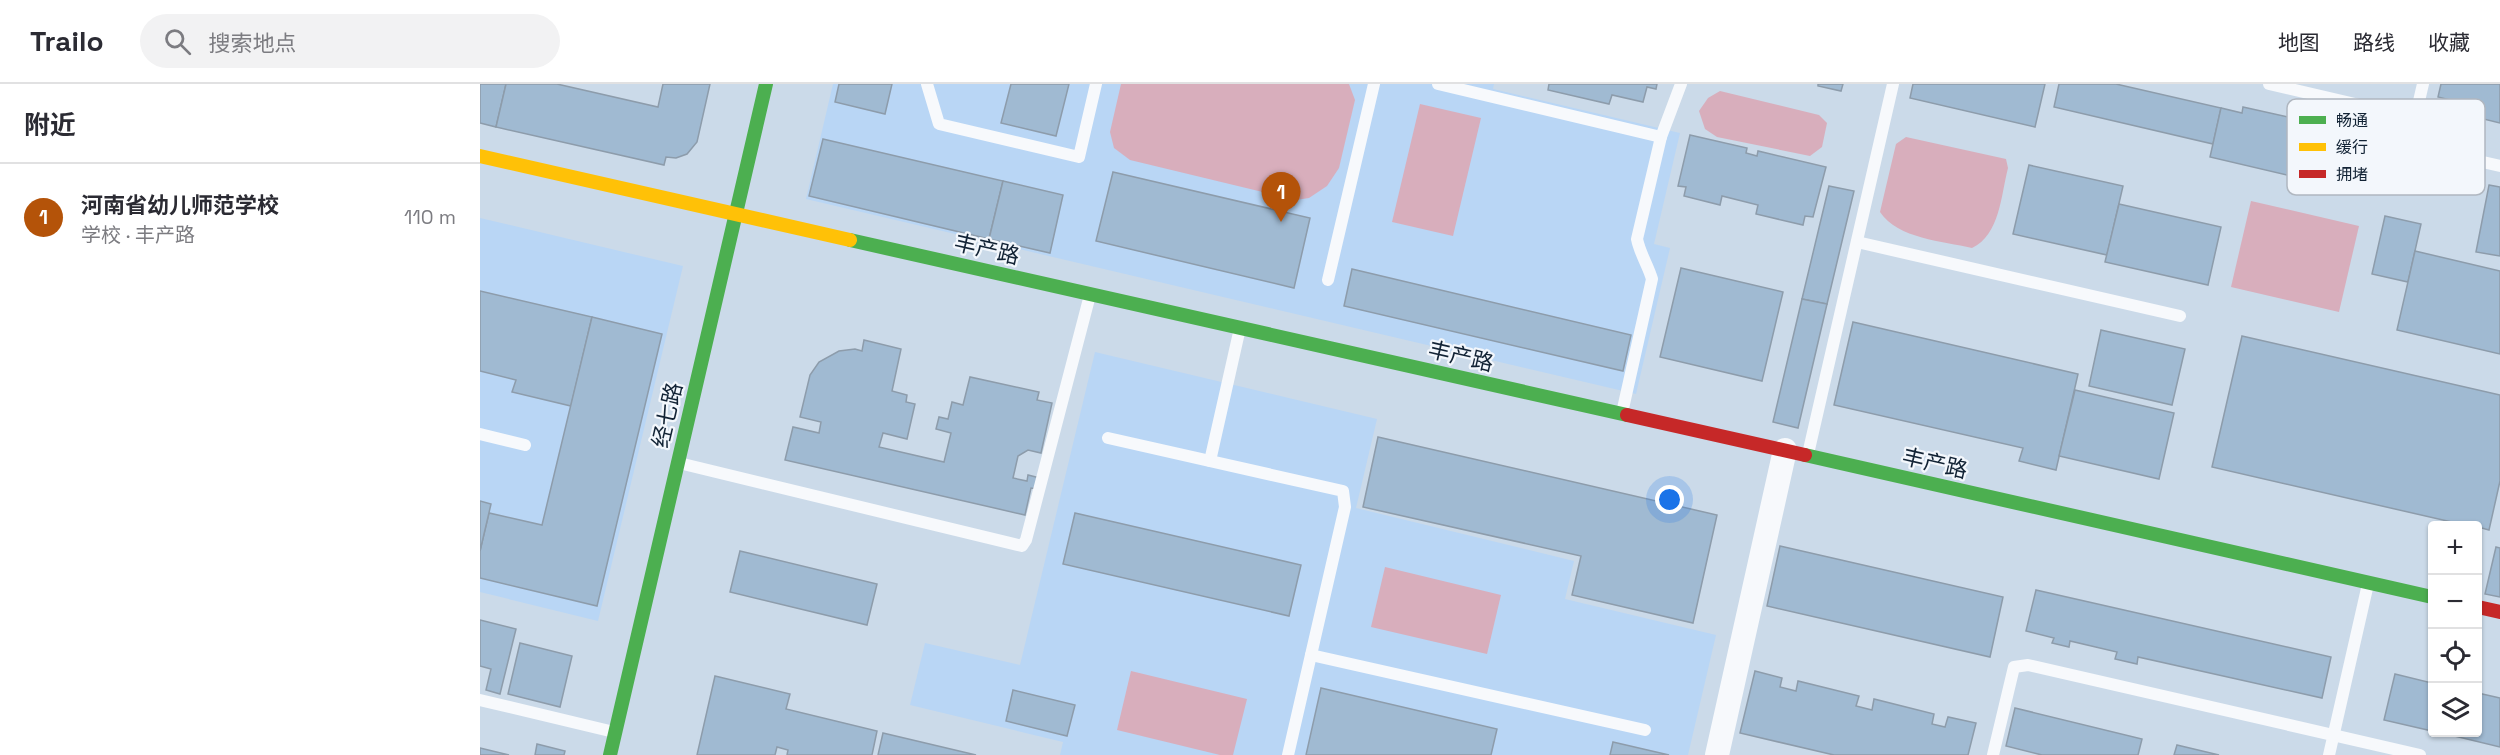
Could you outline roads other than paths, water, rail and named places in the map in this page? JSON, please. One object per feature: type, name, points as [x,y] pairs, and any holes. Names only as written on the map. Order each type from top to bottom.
[{"type":"street","name":"经七路","points":[[610,755],[766,84]]},
{"type":"street","name":"丰产路","points":[[480,156],[2428,596]]},
{"type":"street","points":[[1717,755],[1796,453]]},
{"type":"street","points":[[2482,608],[2500,612]]},
{"type":"lane","points":[[927,84],[939,124],[1079,157],[1096,84]]},
{"type":"lane","points":[[1328,280],[1374,84]]},
{"type":"lane","points":[[1438,84],[1661,137]]},
{"type":"lane","points":[[1622,414],[1652,279],[1647,262],[1639,251],[1637,239],[1661,137],[1681,84]]},
{"type":"lane","points":[[1796,453],[1857,242],[1893,84]]},
{"type":"lane","points":[[2269,84],[2333,99]]},
{"type":"lane","points":[[2419,99],[2423,84]]},
{"type":"lane","points":[[2485,163],[2500,166]]},
{"type":"lane","points":[[1857,242],[2180,316]]},
{"type":"lane","points":[[678,463],[1022,546],[1026,540],[1090,294]]},
{"type":"lane","points":[[1210,461],[1240,328]]},
{"type":"lane","points":[[480,434],[525,445]]},
{"type":"lane","points":[[1107,438],[1343,491],[1345,507],[1288,755]]},
{"type":"lane","points":[[2329,755],[2368,582]]},
{"type":"lane","points":[[1311,655],[1645,730]]},
{"type":"lane","points":[[1992,755],[2014,667],[2028,665],[2420,755]]},
{"type":"lane","points":[[480,700],[615,732]]},
{"type":"place","name":"河南省幼儿师范学校","points":[[1281,222]]}]
